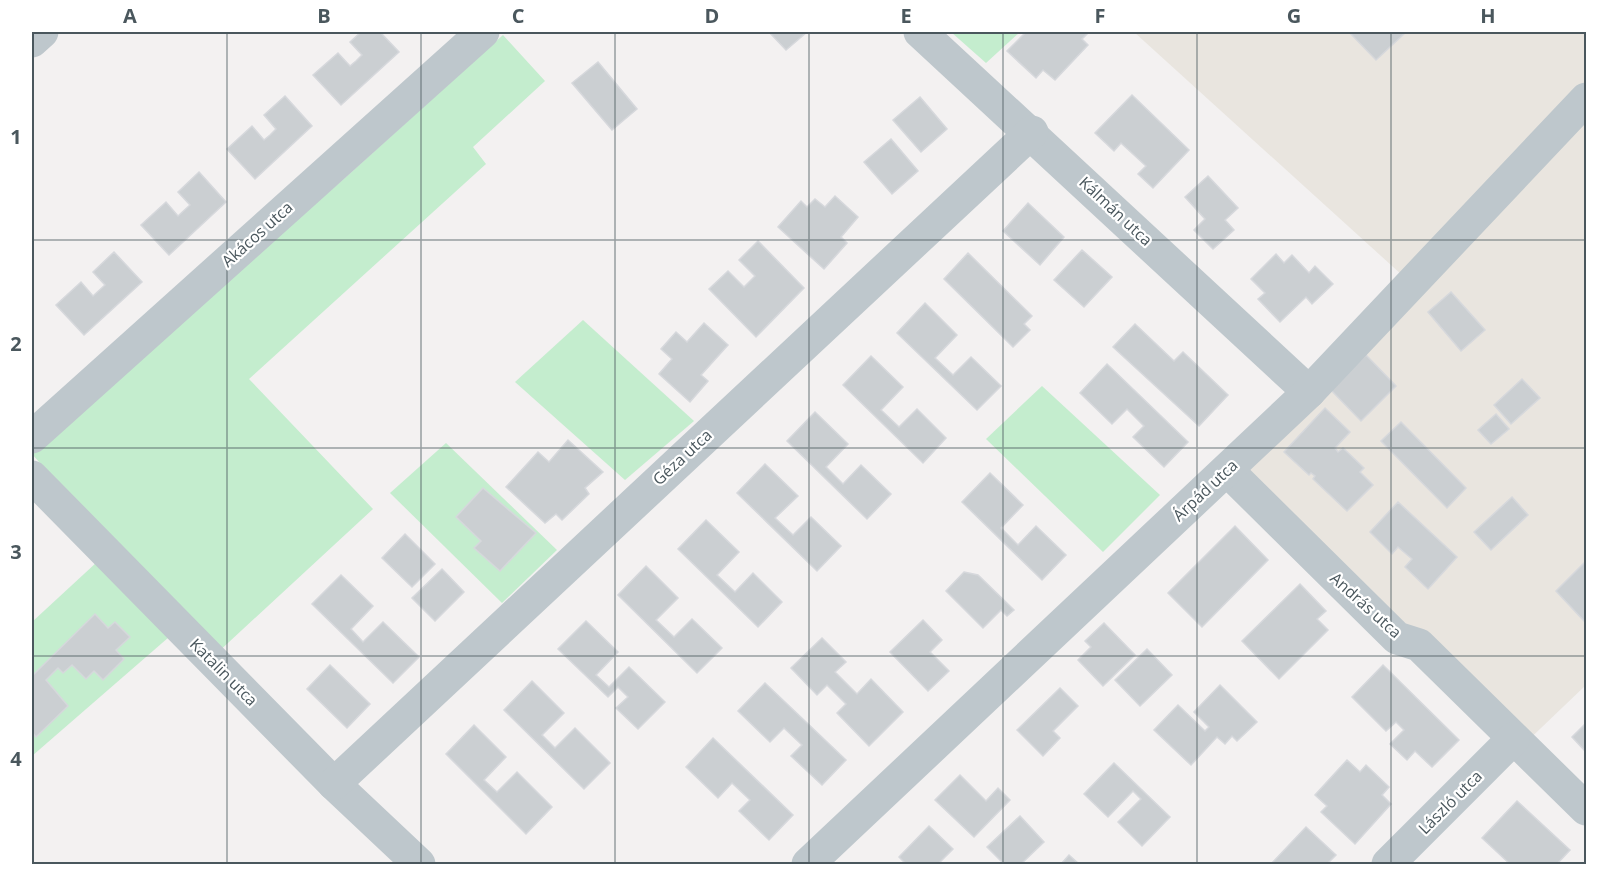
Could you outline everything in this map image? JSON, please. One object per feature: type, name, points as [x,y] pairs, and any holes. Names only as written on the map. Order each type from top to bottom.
[{"type":"street","points":[[32,41],[42,32]]},
{"type":"street","name":"Akácos utca","points":[[32,437],[483,32]]},
{"type":"street","name":"Kálmán utca","points":[[920,32],[1032,132],[1309,392]]},
{"type":"street","name":"Árpád utca","points":[[808,864],[1309,392],[1587,99]]},
{"type":"street","name":"Géza utca","points":[[334,784],[1032,132]]},
{"type":"street","name":"András utca","points":[[1227,470],[1398,638],[1419,645],[1587,809]]},
{"type":"street","name":"Katalin utca","points":[[32,477],[334,784],[419,864]]},
{"type":"street","name":"László utca","points":[[1388,864],[1513,739]]},
{"type":"shaded area","points":[[1134,32],[1586,32],[1586,685],[1521,747],[1227,470],[1413,285]]},
{"type":"green space","points":[[951,32],[1020,32],[986,63]]},
{"type":"green space","points":[[503,35],[545,81],[473,147],[486,164],[249,379],[373,509],[215,655],[147,585],[32,454],[32,450],[346,177]]},
{"type":"green space","points":[[583,320],[694,421],[625,480],[515,382]]},
{"type":"green space","points":[[1042,386],[1160,495],[1103,552],[986,439]]},
{"type":"green space","points":[[446,443],[557,550],[502,603],[390,493]]},
{"type":"green space","points":[[97,562],[169,637],[32,756],[32,622]]},
{"type":"building","points":[[361,32],[380,32],[399,52],[341,105],[313,75],[338,53],[350,66],[356,61],[362,55],[350,42]]},
{"type":"building","points":[[769,32],[807,32],[786,50]]},
{"type":"building","points":[[1026,32],[1089,32],[1082,39],[1088,45],[1055,80],[1043,70],[1036,78],[1007,51]]},
{"type":"building","points":[[1349,32],[1406,32],[1376,60]]},
{"type":"building","points":[[598,62],[637,109],[612,130],[572,83]]},
{"type":"building","points":[[1132,95],[1189,150],[1153,188],[1138,174],[1146,166],[1121,143],[1114,151],[1095,133]]},
{"type":"building","points":[[285,96],[312,126],[255,179],[227,149],[252,126],[264,140],[270,135],[276,129],[264,115]]},
{"type":"building","points":[[920,97],[947,129],[921,152],[893,120]]},
{"type":"building","points":[[891,139],[918,171],[892,194],[864,162]]},
{"type":"building","points":[[199,172],[226,202],[169,255],[141,225],[166,202],[178,216],[190,205],[178,192]]},
{"type":"building","points":[[1208,176],[1238,208],[1225,220],[1234,230],[1213,249],[1194,230],[1205,219],[1185,197]]},
{"type":"building","points":[[835,196],[858,217],[841,237],[847,243],[824,269],[778,227],[801,201],[807,207],[815,199],[825,207]]},
{"type":"building","points":[[1028,203],[1064,237],[1040,265],[1003,231]]},
{"type":"building","points":[[758,241],[804,288],[756,337],[709,289],[728,271],[744,287],[755,276],[739,260]]},
{"type":"building","points":[[1082,250],[1112,277],[1084,307],[1054,280]]},
{"type":"building","points":[[114,252],[142,282],[84,335],[56,305],[81,282],[93,296],[105,285],[93,272]]},
{"type":"building","points":[[968,253],[1032,316],[1024,324],[1030,330],[1013,347],[944,279]]},
{"type":"building","points":[[1276,254],[1284,263],[1292,255],[1309,273],[1315,266],[1333,284],[1312,304],[1306,297],[1280,322],[1258,299],[1265,293],[1251,279]]},
{"type":"building","points":[[1451,292],[1485,330],[1461,351],[1428,312]]},
{"type":"building","points":[[925,303],[957,335],[935,358],[953,375],[971,357],[1001,386],[977,410],[897,333]]},
{"type":"building","points":[[704,323],[728,345],[701,375],[708,381],[690,402],[659,374],[672,359],[661,349],[676,332],[687,342]]},
{"type":"building","points":[[1135,324],[1174,361],[1183,352],[1228,395],[1199,426],[1113,347]]},
{"type":"building","points":[[1366,355],[1396,386],[1361,421],[1330,389]]},
{"type":"building","points":[[871,356],[903,387],[881,410],[899,427],[917,409],[946,438],[923,463],[843,385]]},
{"type":"building","points":[[1107,364],[1188,442],[1164,467],[1133,437],[1144,426],[1127,409],[1112,424],[1080,393]]},
{"type":"building","points":[[1522,379],[1540,398],[1511,424],[1494,405]]},
{"type":"building","points":[[1325,408],[1350,432],[1335,448],[1338,452],[1343,448],[1364,468],[1360,472],[1373,485],[1347,511],[1313,479],[1315,476],[1311,473],[1309,475],[1284,452]]},
{"type":"building","points":[[815,412],[848,444],[826,467],[843,484],[861,465],[891,494],[867,519],[787,441]]},
{"type":"building","points":[[1496,414],[1509,429],[1491,444],[1478,430]]},
{"type":"building","points":[[1401,422],[1466,488],[1447,508],[1381,441]]},
{"type":"building","points":[[568,440],[603,472],[585,488],[589,494],[562,520],[556,514],[545,523],[506,487],[538,452],[549,462]]},
{"type":"building","points":[[765,464],[798,496],[775,518],[793,535],[811,517],[841,546],[817,571],[737,493]]},
{"type":"building","points":[[990,473],[1023,505],[1001,528],[1018,545],[1036,526],[1066,555],[1042,580],[962,502]]},
{"type":"building","points":[[483,488],[536,533],[500,571],[474,548],[481,541],[456,517]]},
{"type":"building","points":[[1512,497],[1528,515],[1491,550],[1474,532]]},
{"type":"building","points":[[1398,502],[1457,557],[1428,589],[1405,567],[1412,559],[1398,547],[1392,554],[1370,532]]},
{"type":"building","points":[[706,520],[739,552],[717,575],[735,592],[753,573],[782,602],[758,627],[678,549]]},
{"type":"building","points":[[1235,526],[1268,560],[1202,627],[1168,593]]},
{"type":"building","points":[[405,534],[435,564],[412,587],[382,558]]},
{"type":"building","points":[[1586,561],[1586,623],[1556,591]]},
{"type":"building","points":[[646,566],[678,598],[656,620],[674,637],[692,619],[722,648],[697,673],[618,595]]},
{"type":"building","points":[[442,569],[464,592],[435,621],[412,598]]},
{"type":"building","points":[[964,572],[978,575],[1014,610],[1007,616],[1001,610],[983,628],[946,591]]},
{"type":"building","points":[[341,575],[373,606],[351,629],[363,642],[383,622],[419,657],[393,683],[312,604]]},
{"type":"building","points":[[1300,584],[1326,611],[1317,619],[1328,630],[1279,679],[1242,641]]},
{"type":"building","points":[[95,614],[108,628],[115,622],[130,637],[116,650],[124,659],[103,680],[94,671],[86,679],[72,665],[63,673],[58,668],[46,680],[68,706],[36,737],[32,732],[32,676]]},
{"type":"building","points":[[923,620],[942,640],[930,652],[949,671],[928,691],[890,652]]},
{"type":"building","points":[[586,621],[618,652],[596,675],[609,687],[629,667],[665,702],[638,729],[616,708],[628,697],[618,687],[608,697],[558,649]]},
{"type":"building","points":[[1104,623],[1135,655],[1103,686],[1078,660],[1091,647],[1085,641]]},
{"type":"building","points":[[822,638],[846,662],[835,672],[857,694],[871,679],[903,712],[869,746],[837,713],[846,704],[827,685],[817,695],[791,668]]},
{"type":"building","points":[[1147,649],[1172,675],[1140,706],[1115,680]]},
{"type":"building","points":[[330,665],[370,704],[347,728],[307,689]]},
{"type":"building","points":[[1383,665],[1459,740],[1432,767],[1415,751],[1407,760],[1390,744],[1404,730],[1396,722],[1386,731],[1352,697]]},
{"type":"building","points":[[532,681],[564,713],[542,735],[555,748],[575,728],[610,763],[584,789],[504,710]]},
{"type":"building","points":[[765,683],[846,760],[822,785],[791,756],[802,745],[784,728],[770,742],[738,711]]},
{"type":"building","points":[[1220,685],[1257,722],[1237,741],[1232,736],[1225,744],[1217,737],[1191,765],[1154,730],[1178,705],[1205,731],[1209,727],[1194,712]]},
{"type":"building","points":[[1060,688],[1078,706],[1053,731],[1060,738],[1043,756],[1017,730]]},
{"type":"building","points":[[1586,723],[1586,752],[1572,737]]},
{"type":"building","points":[[474,725],[506,757],[484,780],[497,792],[517,772],[552,807],[526,834],[446,754]]},
{"type":"building","points":[[713,738],[793,815],[769,840],[739,811],[750,800],[732,783],[718,798],[686,767]]},
{"type":"building","points":[[1347,760],[1360,772],[1366,765],[1389,787],[1382,795],[1391,804],[1355,844],[1321,812],[1327,806],[1315,795]]},
{"type":"building","points":[[1114,763],[1170,817],[1142,846],[1118,822],[1141,799],[1133,791],[1108,817],[1084,794]]},
{"type":"building","points":[[960,775],[986,801],[998,788],[1010,800],[974,837],[935,800]]},
{"type":"building","points":[[1517,801],[1570,850],[1557,864],[1510,864],[1482,838]]},
{"type":"building","points":[[1020,816],[1044,842],[1021,864],[1004,864],[987,847]]},
{"type":"building","points":[[929,826],[953,849],[938,864],[906,864],[899,857]]},
{"type":"building","points":[[1306,827],[1336,855],[1327,864],[1271,864]]},
{"type":"building","points":[[1069,855],[1079,864],[1061,864]]}]
